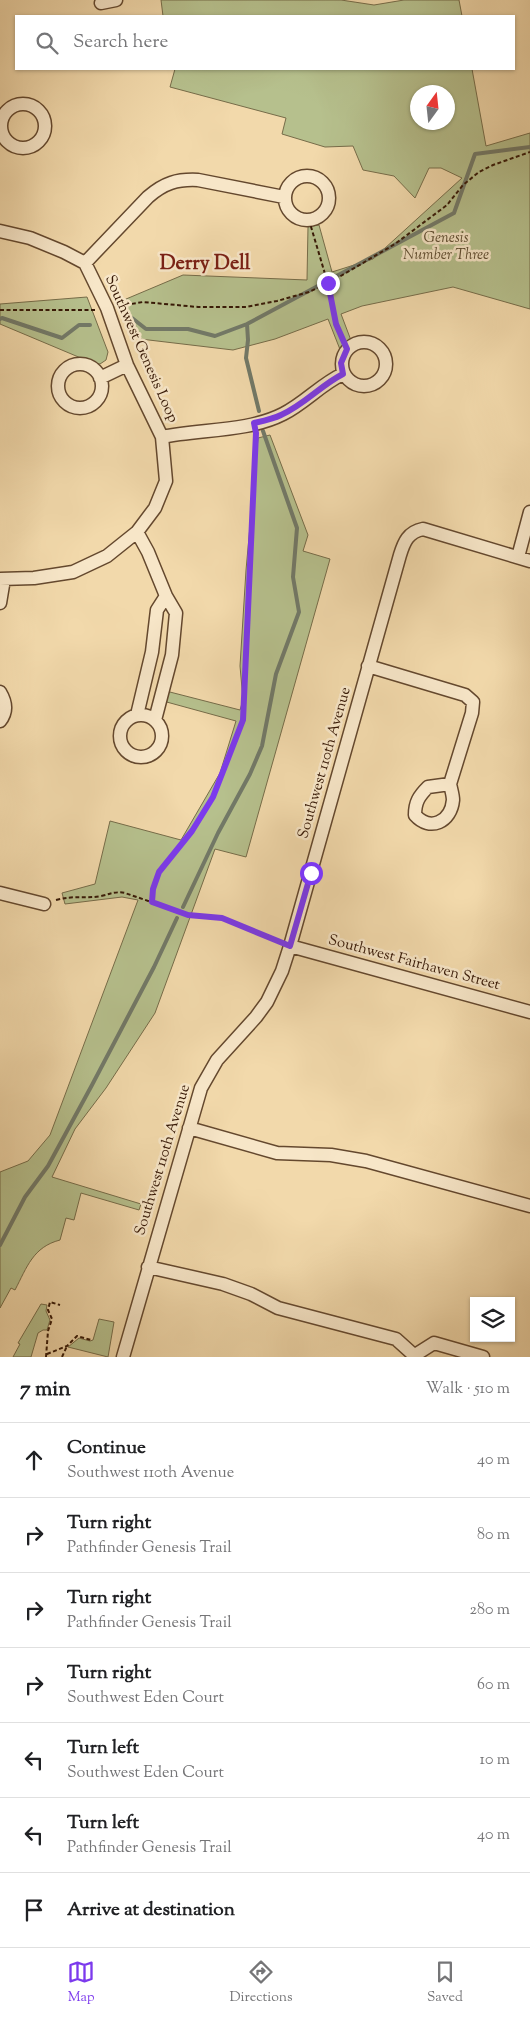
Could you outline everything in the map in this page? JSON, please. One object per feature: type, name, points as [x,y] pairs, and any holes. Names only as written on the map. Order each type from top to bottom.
[{"type":"street","points":[[101,3],[116,0]]},
{"type":"street","points":[[302,176],[313,176],[328,189],[329,200],[326,210],[318,217],[309,220],[297,218],[286,207],[284,197],[286,188],[292,181],[302,176]]},
{"type":"street","points":[[0,231],[30,238],[85,263],[148,197],[159,188],[171,182],[198,180],[284,197]]},
{"type":"street","name":"Southwest Genesis Loop","points":[[2,579],[34,578],[73,572],[107,556],[137,532],[155,508],[166,481],[162,437],[127,365],[107,308],[85,263]]},
{"type":"street","points":[[364,342],[374,344],[385,358],[386,366],[383,375],[370,386],[360,386],[349,381],[343,374],[341,363],[347,349],[354,344],[364,342]]},
{"type":"street","points":[[100,378],[127,365]]},
{"type":"street","points":[[162,437],[254,423],[281,415],[307,399],[328,381],[343,374]]},
{"type":"street","points":[[524,559],[530,512]]},
{"type":"street","name":"Southwest 110th Avenue","points":[[123,1357],[201,1088],[217,1060],[246,1029],[267,1002],[282,971],[401,550],[406,538],[411,533],[423,529],[524,559]]},
{"type":"street","points":[[137,532],[148,552],[166,596],[176,613],[172,655],[155,720]]},
{"type":"street","points":[[0,603],[2,579]]},
{"type":"street","points":[[138,715],[152,652],[157,610],[166,596]]},
{"type":"street","points":[[368,666],[465,695],[473,702],[472,713],[450,784]]},
{"type":"street","points":[[0,692],[5,700],[6,710],[0,721]]},
{"type":"street","points":[[138,715],[149,716],[155,720],[162,732],[160,746],[149,756],[135,757],[123,749],[119,735],[125,722],[138,715]]},
{"type":"street","points":[[0,893],[44,904]]},
{"type":"street","name":"Southwest Fairhaven Street","points":[[290,946],[530,1012]]},
{"type":"street","points":[[189,1128],[277,1153],[331,1155],[366,1161],[530,1206]]},
{"type":"street","points":[[148,1267],[224,1284],[252,1294],[278,1308],[396,1339],[416,1356],[434,1343],[483,1357]]},
{"type":"path","points":[[120,306],[143,302],[198,308],[246,307],[309,292],[395,244],[438,213],[463,185],[479,172],[530,152]]},
{"type":"path","points":[[309,220],[328,283],[336,324],[347,349]]},
{"type":"path","points":[[0,310],[90,311]]},
{"type":"path","points":[[152,902],[153,889],[159,872],[192,831],[213,797],[243,720],[256,443],[254,423]]},
{"type":"path","points":[[66,898],[101,896],[119,892],[188,915],[222,918],[290,946]]},
{"type":"path","points":[[46,1356],[48,1331],[52,1319],[48,1310],[50,1302],[60,1305]]},
{"type":"path","points":[[46,1356],[67,1346],[77,1336],[91,1340]]},
{"type":"path","points":[[62,1357],[67,1346]]},
{"type":"green space","points":[[161,0],[341,0],[374,5],[404,0],[459,0],[462,15],[163,15]]},
{"type":"green space","name":"Genesis Number Three","points":[[175,70],[472,70],[486,146],[530,133],[530,309],[453,287],[362,306],[341,314],[352,343],[341,352],[328,319],[275,339],[233,350],[132,338],[119,302],[183,275],[307,280],[308,227],[319,225],[332,272],[373,259],[462,178],[441,168],[429,168],[415,198],[394,176],[363,170],[353,146],[325,147],[282,134],[286,118],[170,87]]},
{"type":"green space","points":[[87,297],[108,352],[106,360],[100,364],[88,361],[0,324],[0,304]]},
{"type":"green space","points":[[270,435],[308,535],[303,551],[330,559],[246,857],[215,849],[155,1013],[106,1088],[75,1129],[52,1177],[141,1204],[139,1210],[81,1193],[74,1220],[66,1218],[60,1240],[51,1243],[37,1253],[27,1266],[15,1290],[11,1288],[0,1308],[0,1172],[28,1161],[50,1135],[138,900],[122,897],[65,904],[62,893],[95,884],[110,821],[181,840],[220,773],[236,721],[163,701],[166,691],[240,710],[243,700],[240,666],[246,570],[258,438]]},
{"type":"green space","points":[[41,1304],[47,1305],[46,1311],[50,1320],[47,1330],[38,1333],[31,1357],[13,1357],[20,1344],[18,1343]]},
{"type":"green space","points":[[99,1319],[114,1322],[108,1357],[68,1347],[79,1338],[93,1340]]},
{"type":"waterway","points":[[132,318],[146,329],[188,329],[215,336],[247,324],[454,213],[475,154],[530,147]]},
{"type":"waterway","points":[[0,319],[2,318],[62,338],[79,325],[90,325]]},
{"type":"waterway","points":[[247,324],[246,358],[259,411]]},
{"type":"waterway","points":[[183,907],[218,833],[250,774],[262,746],[276,674],[299,612],[293,577],[297,528],[263,431]]},
{"type":"waterway","points":[[0,1245],[25,1197],[48,1166],[92,1085],[154,967],[177,918]]},
{"type":"district","name":"Derry Dell","points":[[205,264]]},
{"type":"route","points":[[311,873],[290,946],[222,918],[188,915],[152,902],[153,889],[159,872],[192,831],[213,797],[243,720],[256,433],[254,423],[281,415],[307,399],[328,381],[343,374],[341,363],[347,349],[336,324],[328,283]]}]
